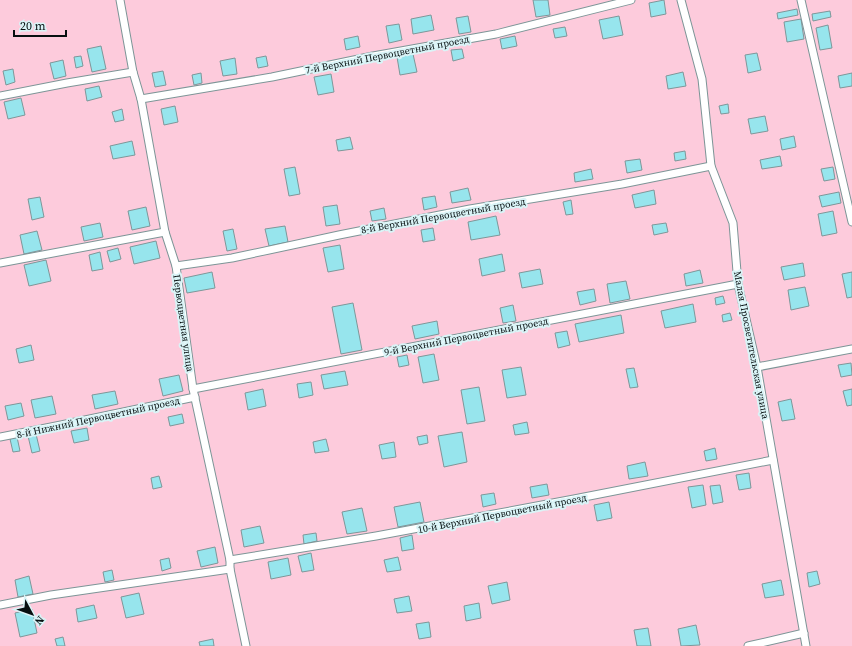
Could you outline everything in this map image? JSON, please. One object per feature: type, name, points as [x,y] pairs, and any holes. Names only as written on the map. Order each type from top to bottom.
[{"type":"lane","name":"Первоцветная улица","points":[[120,0],[133,72],[141,99],[165,232],[176,266],[195,397],[230,560],[230,569],[246,646]]},
{"type":"lane","name":"7-й Верхний Первоцветный проезд","points":[[141,99],[272,77],[373,56],[496,34],[631,0]]},
{"type":"lane","name":"Малая Просветительская улица","points":[[681,0],[702,79],[711,166],[733,223],[738,284],[757,367],[806,646]]},
{"type":"lane","points":[[801,0],[852,222]]},
{"type":"lane","points":[[0,96],[133,72]]},
{"type":"lane","name":"8-й Верхний Первоцветный проезд","points":[[176,266],[232,258],[362,230],[470,209],[622,184],[711,166]]},
{"type":"lane","points":[[0,263],[165,232]]},
{"type":"lane","name":"9-й Верхний Первоцветный проезд","points":[[194,389],[738,284]]},
{"type":"lane","points":[[757,367],[852,349]]},
{"type":"lane","name":"8-й Нижний Первоцветный проезд","points":[[0,437],[62,426],[195,397]]},
{"type":"lane","name":"10-й Верхний Первоцветный проезд","points":[[230,560],[376,536],[773,460]]},
{"type":"lane","points":[[0,605],[59,594],[230,569]]},
{"type":"lane","points":[[748,646],[804,633]]},
{"type":"shaded area","points":[[0,0],[852,0],[852,646],[0,646]]},
{"type":"building","points":[[533,0],[548,0],[550,15],[536,17]]},
{"type":"building","points":[[664,0],[666,14],[651,17],[649,3]]},
{"type":"building","points":[[797,9],[798,15],[778,19],[777,13]]},
{"type":"building","points":[[830,11],[831,17],[813,21],[812,14]]},
{"type":"building","points":[[431,15],[434,30],[413,34],[411,19]]},
{"type":"building","points":[[468,16],[471,32],[459,34],[456,18]]},
{"type":"building","points":[[619,16],[623,35],[603,39],[599,20]]},
{"type":"building","points":[[801,19],[804,39],[787,42],[784,22]]},
{"type":"building","points":[[399,24],[402,40],[389,43],[386,26]]},
{"type":"building","points":[[828,25],[832,48],[820,50],[816,28]]},
{"type":"building","points":[[565,27],[567,36],[555,38],[553,29]]},
{"type":"building","points":[[358,36],[360,47],[346,50],[344,39]]},
{"type":"building","points":[[515,36],[517,46],[502,49],[500,39]]},
{"type":"building","points":[[101,46],[106,69],[92,72],[87,49]]},
{"type":"building","points":[[462,49],[464,58],[453,61],[451,50]]},
{"type":"building","points":[[757,53],[761,70],[748,73],[745,55]]},
{"type":"building","points":[[413,54],[417,72],[400,75],[397,57]]},
{"type":"building","points":[[81,56],[83,66],[76,68],[74,57]]},
{"type":"building","points":[[266,56],[268,66],[258,68],[256,58]]},
{"type":"building","points":[[235,58],[237,74],[223,76],[220,61]]},
{"type":"building","points":[[63,60],[66,76],[54,79],[50,63]]},
{"type":"building","points":[[13,69],[15,82],[6,85],[3,71]]},
{"type":"building","points":[[163,71],[166,85],[155,87],[152,73]]},
{"type":"building","points":[[683,72],[686,86],[668,89],[666,76]]},
{"type":"building","points":[[201,73],[202,83],[194,85],[192,75]]},
{"type":"building","points":[[852,73],[852,86],[840,88],[838,76]]},
{"type":"building","points":[[331,74],[334,92],[318,95],[314,77]]},
{"type":"building","points":[[99,86],[102,97],[87,101],[85,89]]},
{"type":"building","points":[[21,98],[25,115],[8,119],[4,102]]},
{"type":"building","points":[[728,104],[729,113],[721,114],[719,106]]},
{"type":"building","points":[[175,106],[178,122],[164,125],[161,109]]},
{"type":"building","points":[[122,109],[124,120],[115,122],[112,112]]},
{"type":"building","points":[[765,116],[768,131],[751,134],[748,119]]},
{"type":"building","points":[[794,136],[796,147],[782,150],[780,139]]},
{"type":"building","points":[[350,137],[353,149],[338,151],[336,140]]},
{"type":"building","points":[[132,141],[135,155],[113,159],[110,146]]},
{"type":"building","points":[[685,151],[686,159],[675,161],[674,153]]},
{"type":"building","points":[[780,156],[782,166],[762,169],[760,160]]},
{"type":"building","points":[[640,159],[642,170],[627,173],[625,161]]},
{"type":"building","points":[[295,167],[300,194],[289,196],[284,169]]},
{"type":"building","points":[[833,167],[835,179],[824,181],[821,169]]},
{"type":"building","points":[[591,169],[593,179],[575,182],[574,173]]},
{"type":"building","points":[[468,188],[471,200],[452,203],[450,192]]},
{"type":"building","points":[[654,190],[656,204],[635,208],[632,195]]},
{"type":"building","points":[[839,192],[841,203],[822,207],[819,196]]},
{"type":"building","points":[[435,196],[437,207],[424,210],[422,198]]},
{"type":"building","points":[[40,197],[44,217],[32,220],[28,199]]},
{"type":"building","points":[[571,200],[573,214],[566,215],[563,202]]},
{"type":"building","points":[[337,205],[340,224],[326,226],[323,207]]},
{"type":"building","points":[[146,207],[150,226],[132,230],[128,211]]},
{"type":"building","points":[[384,208],[386,219],[372,221],[370,211]]},
{"type":"building","points":[[833,211],[837,233],[822,236],[818,214]]},
{"type":"building","points":[[496,216],[500,235],[471,240],[468,222]]},
{"type":"building","points":[[100,223],[103,237],[84,241],[81,227]]},
{"type":"building","points":[[666,223],[668,232],[654,235],[652,225]]},
{"type":"building","points":[[285,226],[288,242],[269,246],[265,229]]},
{"type":"building","points":[[433,228],[435,240],[423,242],[421,230]]},
{"type":"building","points":[[233,229],[237,249],[227,251],[223,231]]},
{"type":"building","points":[[37,231],[42,250],[24,254],[20,235]]},
{"type":"building","points":[[156,241],[160,258],[134,264],[130,247]]},
{"type":"building","points":[[340,245],[344,269],[328,272],[323,248]]},
{"type":"building","points":[[118,248],[121,259],[110,262],[107,251]]},
{"type":"building","points":[[100,252],[103,269],[92,271],[89,255]]},
{"type":"building","points":[[502,254],[505,271],[482,276],[479,259]]},
{"type":"building","points":[[46,260],[51,281],[29,286],[24,265]]},
{"type":"building","points":[[803,263],[805,276],[784,280],[781,267]]},
{"type":"building","points":[[540,269],[543,284],[522,288],[519,273]]},
{"type":"building","points":[[700,270],[703,283],[686,286],[684,274]]},
{"type":"building","points":[[212,272],[215,288],[187,293],[184,278]]},
{"type":"building","points":[[852,272],[852,297],[847,298],[842,274]]},
{"type":"building","points":[[626,281],[630,299],[610,303],[607,284]]},
{"type":"building","points":[[805,287],[809,306],[791,310],[788,290]]},
{"type":"building","points":[[594,289],[596,301],[580,305],[577,292]]},
{"type":"building","points":[[723,296],[725,303],[716,305],[715,298]]},
{"type":"building","points":[[353,303],[362,350],[341,354],[332,307]]},
{"type":"building","points":[[693,304],[696,322],[665,328],[661,311]]},
{"type":"building","points":[[513,305],[516,321],[503,323],[500,308]]},
{"type":"building","points":[[730,313],[732,320],[723,322],[722,315]]},
{"type":"building","points":[[621,315],[624,333],[579,342],[575,324]]},
{"type":"building","points":[[437,321],[439,334],[415,339],[412,326]]},
{"type":"building","points":[[567,331],[570,345],[558,348],[555,333]]},
{"type":"building","points":[[31,345],[34,360],[19,363],[16,349]]},
{"type":"building","points":[[434,354],[439,380],[423,383],[418,357]]},
{"type":"building","points":[[407,355],[409,365],[399,367],[397,357]]},
{"type":"building","points":[[851,363],[852,375],[841,377],[838,365]]},
{"type":"building","points":[[521,367],[526,395],[507,398],[502,370]]},
{"type":"building","points":[[634,368],[638,387],[630,388],[626,369]]},
{"type":"building","points":[[345,371],[348,385],[324,389],[321,375]]},
{"type":"building","points":[[179,375],[183,391],[163,396],[159,379]]},
{"type":"building","points":[[311,382],[313,395],[299,398],[297,384]]},
{"type":"building","points":[[479,387],[485,421],[467,424],[461,390]]},
{"type":"building","points":[[263,389],[266,406],[248,410],[245,393]]},
{"type":"building","points":[[852,389],[852,405],[847,406],[843,391]]},
{"type":"building","points":[[115,391],[118,404],[95,409],[92,395]]},
{"type":"building","points":[[52,396],[56,414],[35,418],[31,400]]},
{"type":"building","points":[[791,399],[795,419],[782,421],[778,402]]},
{"type":"building","points":[[21,403],[24,416],[8,420],[5,406]]},
{"type":"building","points":[[182,414],[184,423],[170,426],[168,417]]},
{"type":"building","points":[[527,422],[529,433],[515,435],[513,425]]},
{"type":"building","points":[[87,428],[89,440],[74,443],[71,431]]},
{"type":"building","points":[[462,432],[467,462],[444,467],[438,436]]},
{"type":"building","points":[[36,434],[40,451],[32,453],[28,436]]},
{"type":"building","points":[[427,435],[428,443],[419,445],[417,437]]},
{"type":"building","points":[[17,437],[20,451],[13,452],[10,439]]},
{"type":"building","points":[[326,439],[329,451],[315,453],[313,442]]},
{"type":"building","points":[[394,442],[396,457],[382,459],[379,445]]},
{"type":"building","points":[[715,448],[717,459],[706,461],[704,451]]},
{"type":"building","points":[[645,462],[648,476],[629,479],[627,466]]},
{"type":"building","points":[[749,473],[751,488],[739,490],[736,475]]},
{"type":"building","points":[[159,476],[162,487],[153,489],[151,478]]},
{"type":"building","points":[[547,484],[549,495],[532,498],[530,487]]},
{"type":"building","points":[[703,485],[706,505],[692,508],[688,487]]},
{"type":"building","points":[[720,485],[723,502],[713,504],[710,486]]},
{"type":"building","points":[[494,493],[496,504],[483,507],[481,495]]},
{"type":"building","points":[[420,502],[424,522],[398,527],[394,507]]},
{"type":"building","points":[[609,502],[612,518],[597,521],[594,505]]},
{"type":"building","points":[[362,508],[367,531],[347,534],[342,512]]},
{"type":"building","points":[[260,526],[264,543],[244,547],[241,530]]},
{"type":"building","points":[[316,533],[317,541],[304,544],[303,535]]},
{"type":"building","points":[[412,535],[414,549],[402,551],[400,538]]},
{"type":"building","points":[[215,547],[218,563],[201,567],[197,551]]},
{"type":"building","points":[[311,553],[314,570],[302,572],[298,556]]},
{"type":"building","points":[[398,557],[401,570],[387,572],[384,560]]},
{"type":"building","points":[[169,558],[171,568],[162,571],[160,560]]},
{"type":"building","points":[[288,558],[291,575],[271,579],[268,562]]},
{"type":"building","points":[[112,570],[114,580],[105,582],[103,572]]},
{"type":"building","points":[[817,571],[820,584],[809,587],[807,573]]},
{"type":"building","points":[[29,576],[33,594],[18,597],[15,580]]},
{"type":"building","points":[[781,580],[784,595],[765,598],[762,584]]},
{"type":"building","points":[[507,582],[510,600],[492,604],[488,586]]},
{"type":"building","points":[[139,593],[144,614],[126,618],[121,597]]},
{"type":"building","points":[[409,596],[412,611],[397,613],[394,599]]},
{"type":"building","points":[[479,603],[481,618],[466,621],[464,606]]},
{"type":"building","points":[[94,605],[97,618],[78,622],[76,609]]},
{"type":"building","points":[[32,609],[37,633],[20,637],[15,613]]},
{"type":"building","points":[[429,622],[431,637],[419,639],[416,624]]},
{"type":"building","points":[[696,625],[700,645],[681,646],[678,629]]},
{"type":"building","points":[[648,628],[651,646],[637,646],[634,630]]},
{"type":"building","points":[[63,637],[65,646],[57,646],[55,639]]},
{"type":"building","points":[[213,639],[214,646],[200,646],[199,642]]}]
